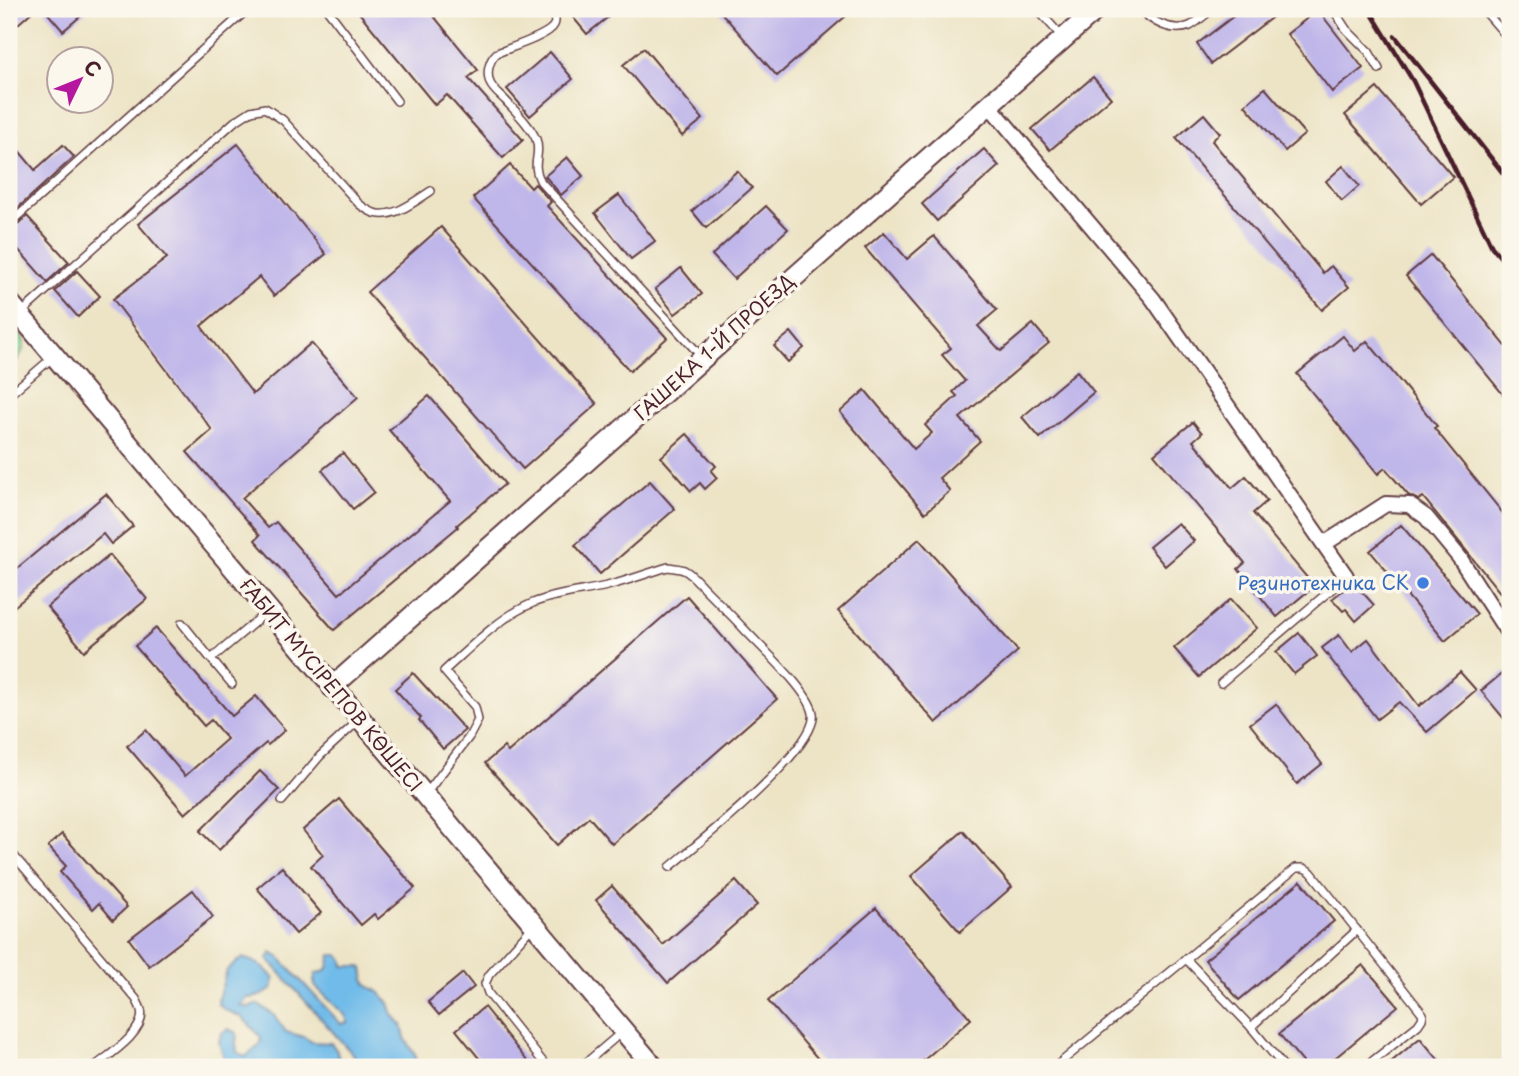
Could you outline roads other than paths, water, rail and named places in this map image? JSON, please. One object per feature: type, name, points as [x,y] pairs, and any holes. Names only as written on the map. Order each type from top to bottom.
[{"type":"main road","name":"ГАШЕКА 1-Й ПРОЕЗД","points":[[332,687],[1097,9]]},
{"type":"main road","name":"ҒАБИТ МҮСІРЕПОВ КӨШЕСІ","points":[[14,308],[654,1067]]},
{"type":"street","points":[[989,105],[1153,299],[1346,576]]},
{"type":"street","points":[[1324,544],[1386,504],[1409,505],[1426,517],[1460,557],[1510,635]]},
{"type":"lane","points":[[9,224],[248,9]]},
{"type":"lane","points":[[327,9],[397,101]]},
{"type":"lane","points":[[551,9],[555,19],[551,30],[497,53],[492,58],[489,69],[490,84],[534,135],[538,150],[535,169],[541,182],[703,358]]},
{"type":"lane","points":[[1037,9],[1064,38]]},
{"type":"lane","points":[[1140,9],[1160,24],[1180,29],[1193,25],[1213,9]]},
{"type":"lane","points":[[1333,9],[1346,29],[1369,52],[1379,69]]},
{"type":"lane","points":[[1483,9],[1510,40]]},
{"type":"lane","points":[[14,308],[234,122],[251,111],[265,108],[283,120],[359,204],[375,213],[391,213],[402,209],[431,191]]},
{"type":"lane","points":[[9,395],[55,356]]},
{"type":"lane","points":[[425,796],[469,737],[478,720],[470,700],[444,671],[456,660],[499,623],[532,604],[607,586],[668,567],[676,568],[690,574],[794,683],[809,702],[813,721],[803,741],[753,797],[670,867]]},
{"type":"lane","points":[[1222,683],[1346,576]]},
{"type":"lane","points":[[211,659],[268,610]]},
{"type":"lane","points":[[181,623],[232,684]]},
{"type":"lane","points":[[282,801],[320,756],[360,719]]},
{"type":"lane","points":[[9,850],[136,999],[142,1011],[136,1032],[94,1067]]},
{"type":"lane","points":[[1055,1067],[1296,868],[1311,872],[1423,1014],[1418,1025],[1365,1067]]},
{"type":"lane","points":[[534,925],[489,975],[485,984],[488,993],[547,1067]]},
{"type":"lane","points":[[1251,1027],[1356,930]]},
{"type":"lane","points":[[1186,959],[1251,1027],[1284,1067]]},
{"type":"lane","points":[[581,1067],[623,1031]]},
{"type":"water","points":[[271,953],[279,957],[341,1024],[348,1022],[345,1015],[315,986],[316,973],[328,968],[331,955],[338,955],[344,966],[363,968],[368,986],[379,992],[389,1003],[393,1015],[402,1025],[405,1038],[416,1057],[413,1067],[364,1067],[268,959]]},
{"type":"water","points":[[242,958],[260,965],[274,979],[272,989],[260,996],[247,998],[240,1006],[258,1004],[274,1015],[286,1032],[312,1042],[331,1043],[337,1051],[341,1067],[227,1067],[219,1043],[221,1034],[228,1029],[237,1033],[237,1052],[245,1057],[260,1045],[261,1037],[242,1017],[218,1004],[227,970]]},
{"type":"railway","points":[[1369,9],[1413,81],[1492,247],[1510,269]]},
{"type":"railway","points":[[1395,36],[1510,182]]},
{"type":"place","name":"Резинотехника СК","points":[[1423,583]]}]
